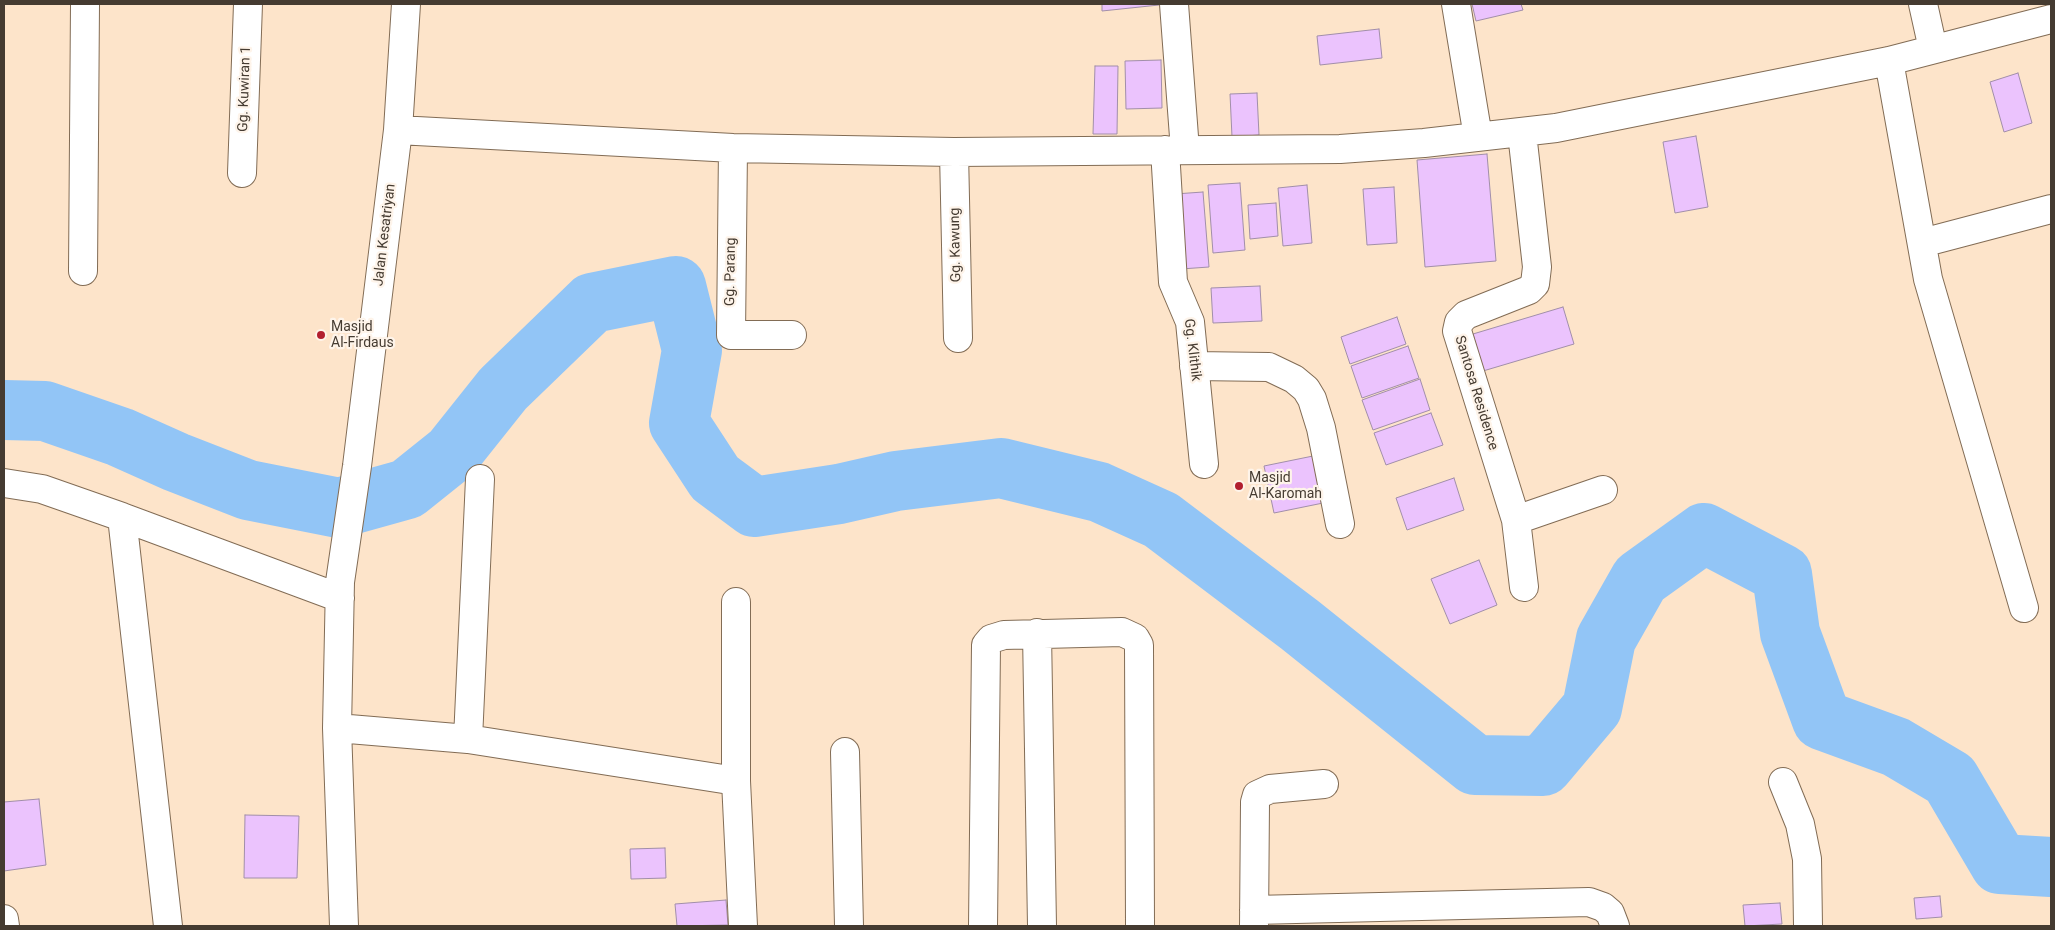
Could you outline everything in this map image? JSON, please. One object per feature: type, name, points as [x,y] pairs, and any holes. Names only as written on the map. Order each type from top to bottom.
[{"type":"street","points":[[84,271],[85,4]]},
{"type":"street","name":"Gg. Kuwiran 1","points":[[242,174],[248,4]]},
{"type":"street","name":"Jalan Kesatriyan","points":[[344,926],[337,728],[340,598],[398,130],[406,4]]},
{"type":"street","name":"Gg. Klithik","points":[[1174,4],[1175,150],[1173,282],[1190,322],[1204,464]]},
{"type":"street","points":[[1456,4],[1478,137]]},
{"type":"street","points":[[1923,4],[1933,49]]},
{"type":"street","points":[[398,130],[733,148],[954,152],[1340,149],[1556,128],[1889,61],[2051,19]]},
{"type":"street","points":[[1889,61],[1928,279],[2024,608]]},
{"type":"street","name":"Santosa Residence","points":[[1522,132],[1536,267],[1535,284],[1529,290],[1466,315],[1459,322],[1457,331],[1516,520],[1524,587]]},
{"type":"street","name":"Gg. Parang","points":[[733,148],[731,335],[792,335]]},
{"type":"street","name":"Gg. Kawung","points":[[954,152],[958,338]]},
{"type":"street","points":[[1922,243],[2051,209]]},
{"type":"street","points":[[1194,366],[1269,367],[1294,379],[1306,389],[1312,400],[1321,428],[1340,524]]},
{"type":"street","points":[[468,739],[480,479]]},
{"type":"street","points":[[4,483],[42,489],[340,598]]},
{"type":"street","points":[[1516,520],[1603,490]]},
{"type":"street","points":[[122,517],[168,926]]},
{"type":"street","points":[[736,602],[736,781],[743,926]]},
{"type":"street","points":[[983,926],[986,645],[991,639],[1004,635],[1122,632],[1135,638],[1139,645],[1140,926]]},
{"type":"street","points":[[1037,633],[1042,926]]},
{"type":"street","points":[[337,728],[468,739],[736,781]]},
{"type":"street","points":[[845,752],[849,926]]},
{"type":"street","points":[[1783,782],[1800,824],[1807,858],[1808,926]]},
{"type":"street","points":[[1324,784],[1270,789],[1257,795],[1254,802],[1254,918],[1589,902],[1604,907],[1610,913],[1615,926]]},
{"type":"street","points":[[4,919],[5,926]]},
{"type":"building","points":[[1102,4],[1159,4],[1159,5],[1102,11]]},
{"type":"building","points":[[1472,4],[1521,4],[1523,10],[1476,21]]},
{"type":"building","points":[[1379,29],[1382,58],[1320,65],[1317,36]]},
{"type":"building","points":[[1161,60],[1162,108],[1126,109],[1125,61]]},
{"type":"building","points":[[1095,66],[1118,66],[1117,134],[1093,134]]},
{"type":"building","points":[[2018,73],[2032,123],[2004,132],[1990,82]]},
{"type":"building","points":[[1257,93],[1259,135],[1232,137],[1230,94]]},
{"type":"building","points":[[1696,136],[1708,207],[1675,213],[1663,142]]},
{"type":"building","points":[[1487,154],[1496,261],[1425,267],[1417,160]]},
{"type":"building","points":[[1240,183],[1245,250],[1213,253],[1208,185]]},
{"type":"building","points":[[1307,185],[1312,243],[1283,246],[1278,188]]},
{"type":"building","points":[[1394,187],[1397,243],[1367,245],[1363,189]]},
{"type":"building","points":[[1203,192],[1209,267],[1181,269],[1175,194]]},
{"type":"building","points":[[1276,203],[1278,236],[1250,239],[1248,205]]},
{"type":"building","points":[[1260,286],[1262,321],[1213,323],[1211,288]]},
{"type":"building","points":[[1563,307],[1574,344],[1483,371],[1473,334]]},
{"type":"building","points":[[1397,317],[1406,344],[1350,364],[1341,337]]},
{"type":"building","points":[[1408,346],[1419,378],[1362,398],[1351,366]]},
{"type":"building","points":[[1420,379],[1430,410],[1373,430],[1362,400]]},
{"type":"building","points":[[1431,413],[1443,445],[1386,465],[1374,433]]},
{"type":"building","points":[[1318,455],[1328,502],[1274,513],[1264,466]]},
{"type":"building","points":[[1454,478],[1464,510],[1407,530],[1396,498]]},
{"type":"building","points":[[1479,560],[1497,605],[1450,624],[1431,579]]},
{"type":"building","points":[[39,799],[46,865],[4,871],[4,802]]},
{"type":"building","points":[[245,815],[299,816],[297,878],[244,878]]},
{"type":"building","points":[[665,848],[666,878],[631,879],[630,849]]},
{"type":"building","points":[[1940,896],[1942,917],[1916,919],[1914,898]]},
{"type":"building","points":[[726,900],[728,925],[677,926],[675,904]]},
{"type":"building","points":[[1780,903],[1782,924],[1745,926],[1743,905]]},
{"type":"waterway","points":[[4,410],[45,411],[120,437],[176,462],[248,490],[339,508],[407,489],[452,453],[503,389],[592,303],[676,286],[692,350],[679,423],[715,478],[754,507],[839,494],[896,481],[1001,468],[1099,492],[1161,520],[1300,625],[1475,765],[1543,766],[1592,708],[1606,639],[1640,579],[1704,533],[1782,574],[1790,633],[1822,720],[1896,747],[1950,779],[2000,864],[2051,867]]},
{"type":"place","name":"Masjid Al-Firdaus","points":[[321,335]]},
{"type":"place","name":"Masjid Al-Karomah","points":[[1239,486]]}]
